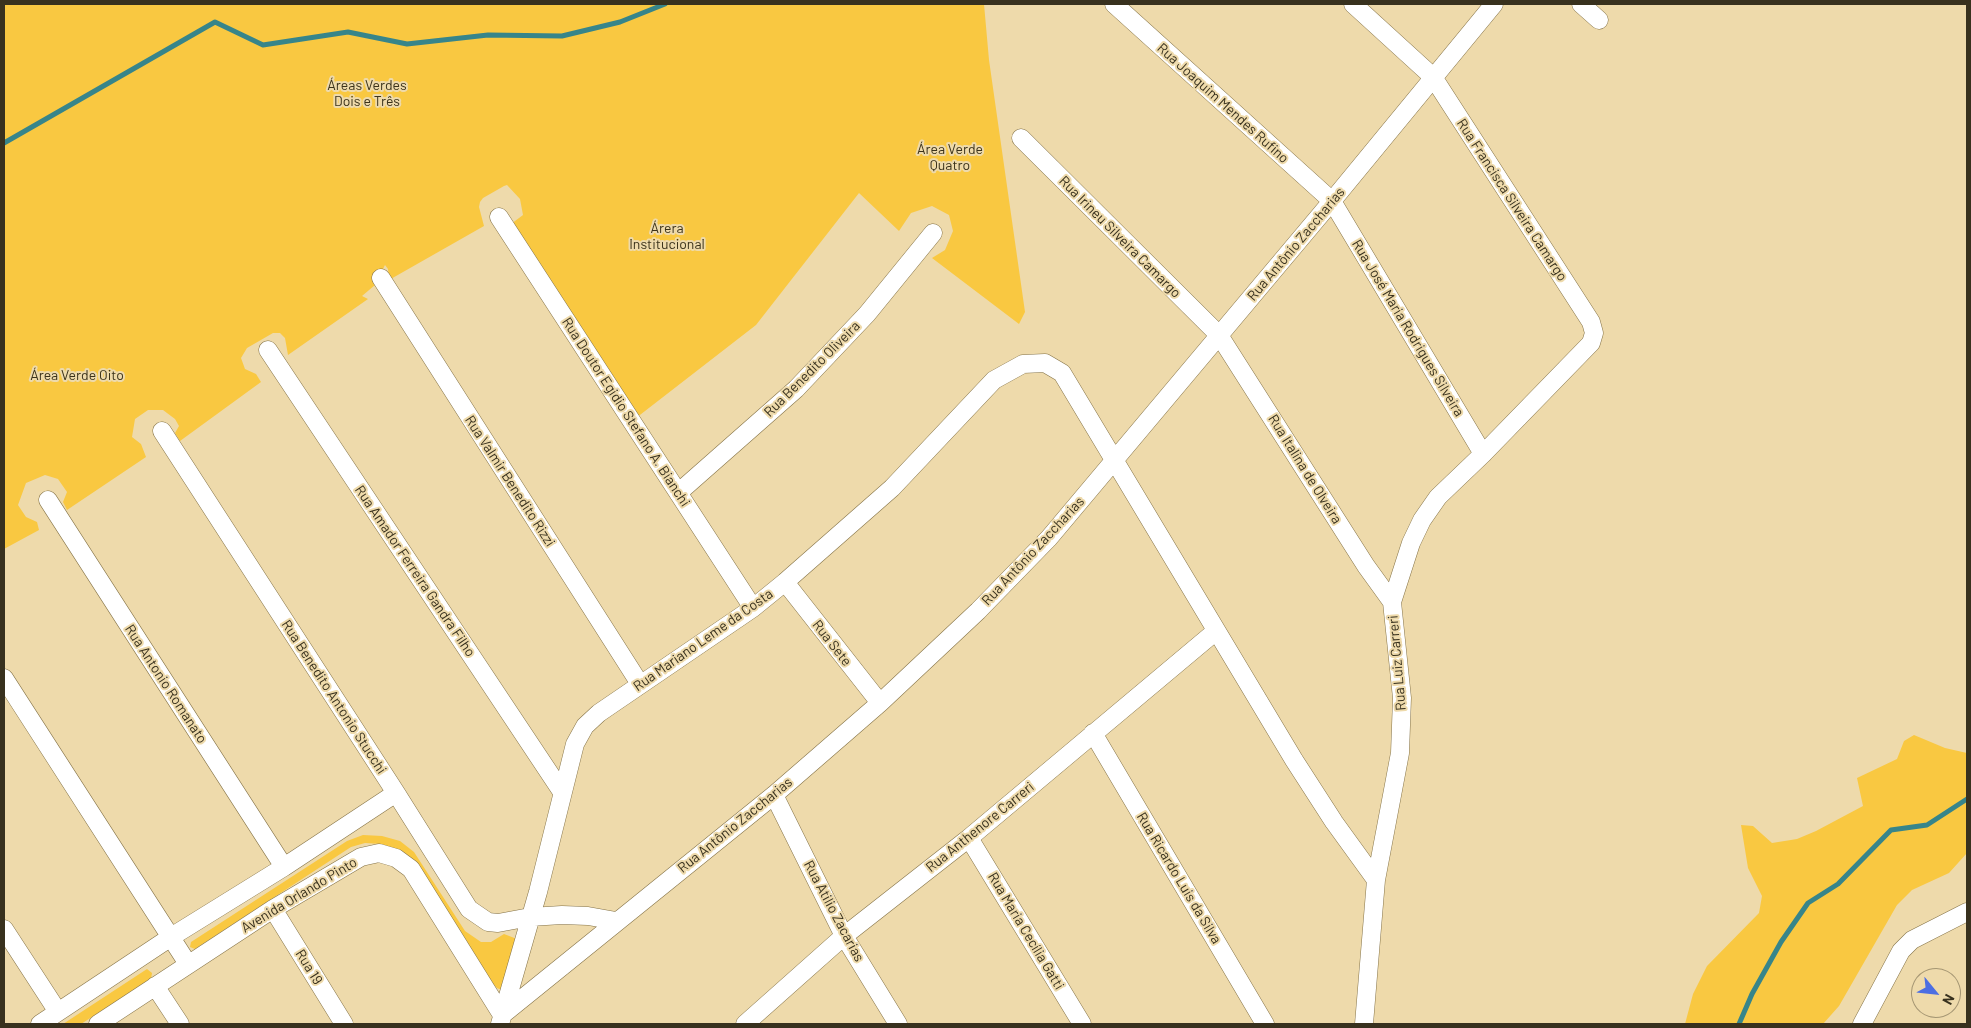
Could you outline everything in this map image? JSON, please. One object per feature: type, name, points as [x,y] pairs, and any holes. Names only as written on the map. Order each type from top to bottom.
[{"type":"street","name":"Rua Joaquim Mendes Rufino","points":[[1114,4],[1332,201]]},
{"type":"street","name":"Rua Francisca Silveira Camargo","points":[[1353,4],[1433,77],[1591,322],[1594,334],[1591,343]]},
{"type":"street","name":"Rua Antônio Zaccharias","points":[[501,1019],[616,921],[774,794],[880,703],[978,611],[1042,544],[1332,201],[1494,4]]},
{"type":"street","points":[[1581,4],[1599,20]]},
{"type":"street","name":"Rua Irineu Silveira Camargo","points":[[1021,138],[1219,335]]},
{"type":"street","name":"Rua José Maria Rodrigues Silveira","points":[[1332,201],[1483,454]]},
{"type":"street","name":"Rua Doutor Egidio Stefano A. Bianchi","points":[[499,216],[753,608]]},
{"type":"street","name":"Rua Benedito Oliveira","points":[[678,493],[796,389],[867,314],[933,233]]},
{"type":"street","name":"Rua Valmir Benedito Rizzi","points":[[381,278],[640,684]]},
{"type":"street","name":"Rua Italina de Olveira","points":[[1219,335],[1366,566],[1392,602]]},
{"type":"street","name":"Rua Luiz Carreri","points":[[1364,1024],[1376,880],[1400,753],[1402,698],[1392,602],[1411,543],[1422,520],[1438,497],[1483,454],[1591,343]]},
{"type":"street","name":"Rua Amador Ferreira Gandra Filho","points":[[268,350],[562,792]]},
{"type":"street","name":"Rua Mariano Leme da Costa","points":[[501,1019],[575,744],[586,726],[599,713],[753,608],[785,582],[892,488],[994,380],[1023,364],[1045,363],[1062,373],[1113,460]]},
{"type":"street","name":"Rua Benedito Antonio Stucchi","points":[[162,431],[396,793],[469,910],[488,922],[498,923],[530,917],[562,915],[588,916],[616,921]]},
{"type":"street","points":[[1113,460],[1299,768],[1334,822],[1376,880]]},
{"type":"street","name":"Rua Antonio Romanato","points":[[48,500],[284,867]]},
{"type":"street","name":"Rua Sete","points":[[785,582],[880,703]]},
{"type":"street","name":"Rua Anthenore Carreri","points":[[745,1024],[844,936],[969,838],[1216,631]]},
{"type":"street","points":[[4,678],[188,964]]},
{"type":"street","name":"Rua Ricardo Luis da Silva","points":[[1094,733],[1265,1024]]},
{"type":"street","points":[[40,1024],[171,937],[284,867],[396,793]]},
{"type":"street","name":"Rua Atilio Zacarias","points":[[774,794],[844,936],[898,1024]]},
{"type":"street","name":"Rua Maria Cecília Gatti","points":[[969,838],[1082,1024]]},
{"type":"street","name":"Avenida Orlando Pinto","points":[[98,1024],[273,909],[361,857],[379,853],[396,858],[411,869],[501,1019]]},
{"type":"street","name":"Rua 19","points":[[273,909],[344,1024]]},
{"type":"street","points":[[1862,1024],[1901,951],[1912,940],[1967,912]]},
{"type":"street","points":[[4,929],[58,1012]]},
{"type":"street","points":[[154,986],[180,1024]]},
{"type":"green space","points":[[4,4],[984,4],[989,60],[1025,312],[1019,324],[932,258],[945,250],[953,231],[949,215],[932,206],[911,213],[899,231],[859,193],[756,325],[636,418],[511,224],[523,215],[520,199],[507,185],[483,198],[480,202],[479,207],[484,226],[389,280],[388,269],[385,265],[375,285],[362,296],[368,299],[288,355],[285,338],[280,333],[273,333],[247,348],[241,358],[245,369],[256,374],[261,382],[180,441],[175,433],[179,426],[175,419],[163,410],[148,410],[135,419],[132,437],[141,444],[146,457],[67,510],[63,502],[67,492],[58,479],[45,475],[26,483],[18,505],[26,517],[37,522],[39,530],[4,549]]},
{"type":"green space","points":[[1914,735],[1945,748],[1967,753],[1967,853],[1949,873],[1912,890],[1897,905],[1839,1006],[1823,1024],[1685,1024],[1693,994],[1707,966],[1759,913],[1762,896],[1748,868],[1741,825],[1753,826],[1772,843],[1797,839],[1816,831],[1863,806],[1857,778],[1897,759],[1904,741]]},
{"type":"green space","points":[[363,835],[382,836],[400,841],[414,852],[465,931],[481,942],[491,942],[504,934],[517,939],[506,992],[497,988],[490,981],[405,854],[381,844],[365,843],[351,847],[195,949],[190,947],[191,942],[347,841]]},
{"type":"green space","points":[[147,969],[152,973],[151,979],[81,1024],[63,1024]]},
{"type":"waterway","points":[[4,143],[215,22],[263,45],[348,32],[407,44],[488,35],[562,36],[620,22],[665,4]]},
{"type":"waterway","points":[[1739,1024],[1752,994],[1781,942],[1808,903],[1838,884],[1891,830],[1927,825],[1967,799]]},
{"type":"park label","name":"Áreas Verdes Dois e Três","points":[[367,94]]},
{"type":"park label","name":"Área Verde Quatro","points":[[950,158]]},
{"type":"park label","name":"Árera Institucional","points":[[667,236]]},
{"type":"park label","name":"Área Verde Oito","points":[[77,375]]}]
